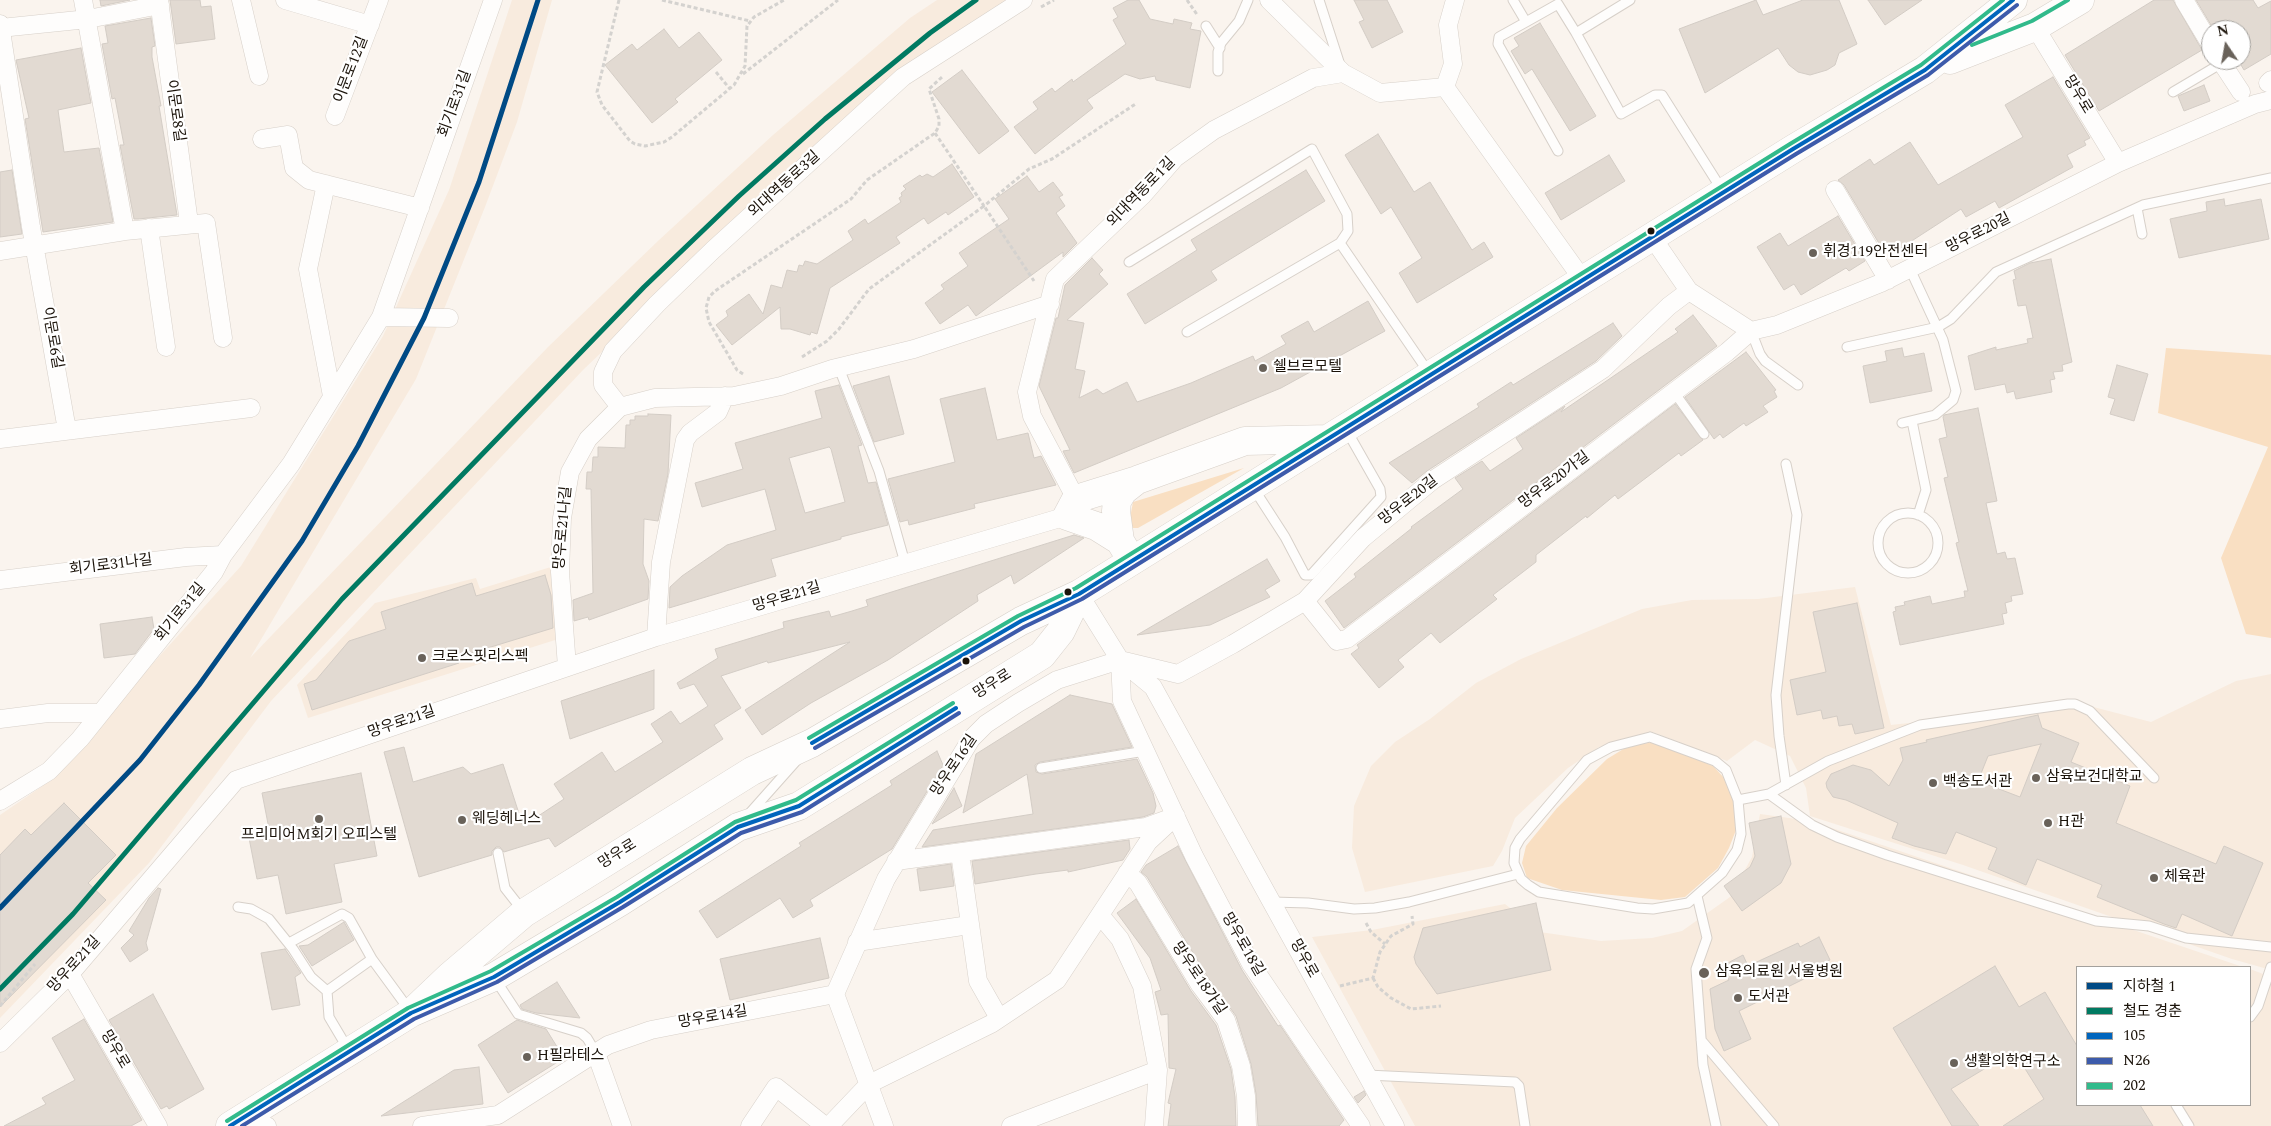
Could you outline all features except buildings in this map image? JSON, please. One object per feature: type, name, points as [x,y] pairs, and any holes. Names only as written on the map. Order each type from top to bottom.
[{"type":"main road","name":"망우로","points":[[412,1013],[450,976],[524,913],[752,771],[812,743],[1021,620],[1079,594],[1126,551],[1252,486],[1723,192],[1925,70],[2012,0]]},
{"type":"main road","name":"망우로","points":[[1925,70],[2035,27],[2080,0]]},
{"type":"main road","points":[[1126,551],[1072,508],[1137,480],[1245,441],[1337,434]]},
{"type":"main road","points":[[1126,551],[1116,511],[1117,501],[1123,491],[1137,480]]},
{"type":"main road","name":"망우로","points":[[247,1123],[350,1051],[412,1013],[494,977],[620,902],[738,827],[799,806],[1042,655],[1060,631],[1079,594]]},
{"type":"street","points":[[83,0],[88,19],[124,231]]},
{"type":"street","points":[[241,0],[259,76]]},
{"type":"street","name":"이문로12길","points":[[285,0],[370,25]]},
{"type":"street","name":"이문로12길","points":[[335,116],[379,0]]},
{"type":"street","name":"회기로31길","points":[[0,801],[49,771],[80,740],[214,572],[223,555],[291,464],[382,317],[493,0]]},
{"type":"street","name":"외대역동로3길","points":[[620,407],[603,385],[604,372],[613,352],[657,304],[712,250],[903,77],[1023,0]]},
{"type":"street","points":[[1269,0],[1343,72],[1380,93],[1445,87]]},
{"type":"street","points":[[1445,87],[1453,64],[1448,25],[1456,0]]},
{"type":"street","points":[[2184,0],[2201,28]]},
{"type":"street","points":[[0,28],[88,19],[159,2]]},
{"type":"street","name":"이문로8길","points":[[159,2],[189,223]]},
{"type":"street","points":[[0,24],[34,245]]},
{"type":"street","name":"망우로","points":[[2035,27],[2118,163]]},
{"type":"street","points":[[2226,70],[2241,92]]},
{"type":"street","name":"외대역동로1길","points":[[1072,508],[1032,416],[1027,392],[1056,279],[1142,196],[1174,158],[1214,130],[1313,78],[1343,72]]},
{"type":"street","points":[[1445,87],[1583,280]]},
{"type":"street","name":"망우로20길","points":[[1751,331],[1777,325],[1804,315],[1888,280],[2118,163],[2255,104],[2270,88]]},
{"type":"street","points":[[262,139],[288,136],[294,168],[309,180],[420,208]]},
{"type":"street","points":[[326,184],[308,269],[332,396]]},
{"type":"street","points":[[1835,190],[1888,280]]},
{"type":"street","points":[[0,251],[124,231],[189,223],[206,223],[223,338]]},
{"type":"street","points":[[149,228],[166,348]]},
{"type":"street","points":[[1652,237],[1689,290],[1751,331]]},
{"type":"street","name":"이문로6길","points":[[34,245],[67,430]]},
{"type":"street","name":"망우로20길","points":[[1120,660],[1178,674],[1305,601],[1362,538],[1426,486],[1603,369],[1669,306],[1689,290]]},
{"type":"street","points":[[620,407],[655,398],[725,396],[782,386],[839,368],[923,346],[1050,304]]},
{"type":"street","points":[[382,317],[449,318]]},
{"type":"street","name":"망우로20가길","points":[[1305,601],[1337,640],[1347,639],[1727,352],[1751,331]]},
{"type":"street","points":[[656,637],[661,562],[685,440],[690,433],[718,412],[725,396]]},
{"type":"street","name":"망우로21나길","points":[[567,667],[560,572],[562,518],[570,472],[588,439],[620,407]]},
{"type":"street","points":[[0,439],[251,408]]},
{"type":"street","name":"망우로21길","points":[[0,1043],[70,974],[236,780],[656,637],[906,563],[1072,508]]},
{"type":"street","name":"회기로31나길","points":[[0,580],[186,557],[223,555]]},
{"type":"street","name":"망우로","points":[[1079,594],[1120,660],[1153,687],[1395,1126]]},
{"type":"street","name":"망우로18길","points":[[1120,660],[1122,701],[1194,856],[1251,964],[1354,1122]]},
{"type":"street","name":"망우로16길","points":[[835,994],[857,942],[896,861],[971,739],[986,724],[1057,680],[1120,660]]},
{"type":"street","points":[[0,719],[48,713],[100,713]]},
{"type":"street","points":[[896,861],[1146,827],[1176,816]]},
{"type":"street","points":[[829,1126],[869,1084],[999,1018],[1057,980],[1148,842],[1176,816]]},
{"type":"street","points":[[960,852],[978,981],[999,1018]]},
{"type":"street","name":"망우로18가길","points":[[1127,874],[1138,883],[1200,985],[1226,1020],[1242,1066],[1247,1126]]},
{"type":"street","points":[[1100,915],[1120,939],[1142,986],[1158,1070],[1154,1126]]},
{"type":"street","points":[[857,942],[970,925]]},
{"type":"street","name":"망우로","points":[[70,974],[158,1126]]},
{"type":"street","points":[[835,994],[884,1126]]},
{"type":"street","name":"망우로14길","points":[[422,1126],[501,1121],[608,1045],[651,1030],[835,994]]},
{"type":"street","points":[[596,1053],[622,1126]]},
{"type":"street","points":[[1011,1126],[1158,1070]]},
{"type":"street","points":[[750,1126],[776,1087],[825,1126]]},
{"type":"lane","points":[[1218,71],[1220,48],[1248,0]]},
{"type":"lane","points":[[1319,0],[1343,72]]},
{"type":"lane","points":[[1513,0],[1526,22]]},
{"type":"lane","points":[[1576,33],[1630,0]]},
{"type":"lane","points":[[1558,151],[1498,44],[1499,37],[1558,4],[1621,114],[1655,95],[1659,94],[1662,96],[1723,192]]},
{"type":"lane","points":[[1206,26],[1220,48]]},
{"type":"lane","points":[[2173,92],[2208,70]]},
{"type":"lane","points":[[1129,262],[1312,149],[1347,214],[1348,231],[1340,243],[1187,332]]},
{"type":"lane","points":[[1847,347],[1938,327],[1946,323],[1996,272],[2137,208],[2271,178]]},
{"type":"lane","points":[[2137,208],[2142,234]]},
{"type":"lane","points":[[1340,243],[1430,376]]},
{"type":"lane","points":[[1910,269],[1938,327],[1956,396],[1948,406],[1935,415],[1907,422],[1926,490],[1918,514]]},
{"type":"lane","points":[[1751,331],[1765,360],[1798,385]]},
{"type":"lane","points":[[839,368],[879,471],[906,563]]},
{"type":"lane","points":[[1674,392],[1704,434]]},
{"type":"lane","points":[[1252,486],[1285,538],[1304,575],[1311,575],[1381,496],[1380,489],[1337,434]]},
{"type":"lane","points":[[1786,464],[1797,515],[1776,695],[1779,736],[1786,785]]},
{"type":"lane","points":[[1904,512],[1918,514],[1931,524],[1936,532],[1937,552],[1925,568],[1905,573],[1896,571],[1887,566],[1877,548],[1880,529],[1894,515],[1904,512]]},
{"type":"lane","points":[[1738,800],[1769,794],[1828,761],[1920,725],[2068,704],[2075,704],[2090,711],[2154,778]]},
{"type":"lane","points":[[1657,738],[1715,761],[1726,770],[1738,800],[1741,834],[1737,850],[1722,872],[1697,896],[1682,905],[1662,908],[1637,908],[1540,892],[1528,885],[1518,874],[1514,856],[1520,839],[1587,760],[1618,744],[1639,739],[1657,738]]},
{"type":"lane","points":[[738,827],[812,743]]},
{"type":"lane","points":[[1041,768],[1146,751]]},
{"type":"lane","points":[[1769,794],[1812,825],[1837,837],[1896,858],[2096,921],[2149,926],[2186,938],[2271,947]]},
{"type":"lane","points":[[498,854],[506,888],[524,913]]},
{"type":"lane","points":[[1272,902],[1308,903],[1354,910],[1409,902],[1518,874]]},
{"type":"lane","points":[[1697,896],[1707,938],[1696,969],[1703,1065],[1716,1126]]},
{"type":"lane","points":[[238,907],[258,912],[269,919],[311,977],[326,991],[329,1017],[350,1051]]},
{"type":"lane","points":[[288,943],[342,914],[349,918],[372,959],[412,1013]]},
{"type":"lane","points":[[326,991],[372,959]]},
{"type":"lane","points":[[2251,1016],[2258,1006],[2271,967]]},
{"type":"lane","points":[[494,977],[518,1014],[581,1033],[588,1038],[596,1053]]},
{"type":"lane","points":[[1701,1040],[1774,1126]]},
{"type":"lane","points":[[1367,1075],[1515,1082],[1521,1094],[1525,1126]]},
{"type":"lane","points":[[2177,1106],[2189,1126]]},
{"type":"path","points":[[619,0],[597,92],[602,105],[630,140],[639,146],[664,142],[730,89],[741,76],[838,0]]},
{"type":"path","points":[[662,0],[750,21]]},
{"type":"path","points":[[741,76],[745,66],[745,32],[750,21],[784,0]]},
{"type":"path","points":[[1039,8],[1054,0]]},
{"type":"path","points":[[716,72],[730,89]]},
{"type":"path","points":[[751,377],[736,370],[709,322],[706,308],[709,297],[715,291],[851,199],[867,180],[935,132],[939,126],[939,119],[929,89],[946,74]]},
{"type":"path","points":[[798,359],[833,335],[875,285],[984,206],[1029,169],[1052,158],[1137,103]]},
{"type":"path","points":[[935,132],[1050,304]]},
{"type":"path","points":[[1409,902],[1413,924],[1399,929],[1385,944],[1375,965],[1373,978],[1378,986],[1391,998],[1411,1009],[1419,1010],[1441,1006]]},
{"type":"path","points":[[1365,922],[1371,932],[1385,944]]},
{"type":"path","points":[[0,1006],[35,964]]},
{"type":"path","points":[[1334,987],[1373,978]]},
{"type":"shaded area","points":[[512,0],[552,0],[517,122],[485,207],[416,379],[250,658],[548,347],[659,240],[773,135],[910,18],[937,0],[1010,0],[748,212],[583,370],[271,701],[149,863],[0,1018],[0,815],[41,787],[241,566],[383,336],[449,190]]},
{"type":"shaded area","points":[[2166,348],[2271,355],[2271,638],[2246,634],[2221,558],[2268,447],[2158,413]]},
{"type":"shaded area","points":[[1244,468],[1138,528],[1131,528],[1130,518],[1133,502]]},
{"type":"shaded area","points":[[554,566],[571,635],[308,718],[297,685],[375,603],[476,578],[480,589]]},
{"type":"shaded area","name":"삼육보건대학교","points":[[1855,587],[1891,725],[2082,704],[2151,722],[2236,681],[2271,674],[2271,970],[2232,959],[1963,865],[1810,816],[1806,788],[1790,756],[1755,740],[1727,761],[1653,732],[1599,747],[1568,768],[1515,818],[1502,851],[1493,866],[1365,892],[1352,848],[1354,806],[1371,766],[1395,742],[1430,719],[1476,683],[1521,659],[1642,609],[1692,600],[1758,599]]},
{"type":"shaded area","points":[[1657,742],[1713,766],[1727,781],[1732,793],[1738,825],[1729,848],[1718,868],[1685,897],[1661,900],[1562,890],[1527,878],[1522,863],[1526,846],[1557,808],[1607,759],[1630,745]]},
{"type":"shaded area","name":"삼육의료원 서울병원","points":[[1760,814],[1811,821],[2240,966],[2076,966],[2076,1106],[2251,1106],[2251,969],[2271,977],[2271,1126],[1415,1126],[1312,937],[1372,930],[1505,904],[1540,932],[1601,941],[1652,938],[1682,931],[1730,897],[1752,857]]},
{"type":"metro line","name":"1","points":[[0,908],[140,760],[199,685],[302,541],[358,446],[424,318],[479,182],[538,0]]},
{"type":"rail line","name":"경춘","points":[[0,989],[73,914],[342,599],[644,287],[739,196],[825,119],[930,33],[976,0]]},
{"type":"transit line","name":"202","points":[[809,738],[1018,616],[1076,588],[1790,144],[1921,65],[2003,0]]},
{"type":"transit line","name":"105","points":[[812,743],[1021,621],[1079,594],[1793,149],[1925,70],[2013,0]]},
{"type":"transit line","name":"202","points":[[1972,45],[2032,21],[2068,0]]},
{"type":"transit line","name":"N26","points":[[815,748],[1024,627],[1082,599],[1796,154],[1928,75],[2017,5]]},
{"type":"transit line","name":"202","points":[[227,1121],[408,1008],[491,971],[617,897],[735,822],[796,800],[953,703]]},
{"type":"transit line","name":"105","points":[[230,1126],[411,1013],[494,977],[620,902],[738,827],[799,806],[956,708]]},
{"type":"transit line","name":"N26","points":[[242,1126],[414,1019],[497,982],[623,907],[741,833],[802,812],[959,713]]},
{"type":"place","name":"휘경119안전센터","points":[[1813,253]]},
{"type":"place","name":"쉘브르모텔","points":[[1263,368]]},
{"type":"place","name":"크로스핏리스펙","points":[[422,658]]},
{"type":"place","name":"삼육보건대학교","points":[[2036,778]]},
{"type":"place","name":"백송도서관","points":[[1933,783]]},
{"type":"place","name":"프리미어M회기 오피스텔","points":[[319,819]]},
{"type":"place","name":"웨딩헤너스","points":[[462,820]]},
{"type":"place","name":"H관","points":[[2048,823]]},
{"type":"place","name":"체육관","points":[[2154,878]]},
{"type":"place","name":"삼육의료원 서울병원","points":[[1704,973]]},
{"type":"place","name":"도서관","points":[[1738,998]]},
{"type":"place","name":"H필라테스","points":[[527,1057]]},
{"type":"place","name":"생활의학연구소","points":[[1954,1063]]}]
